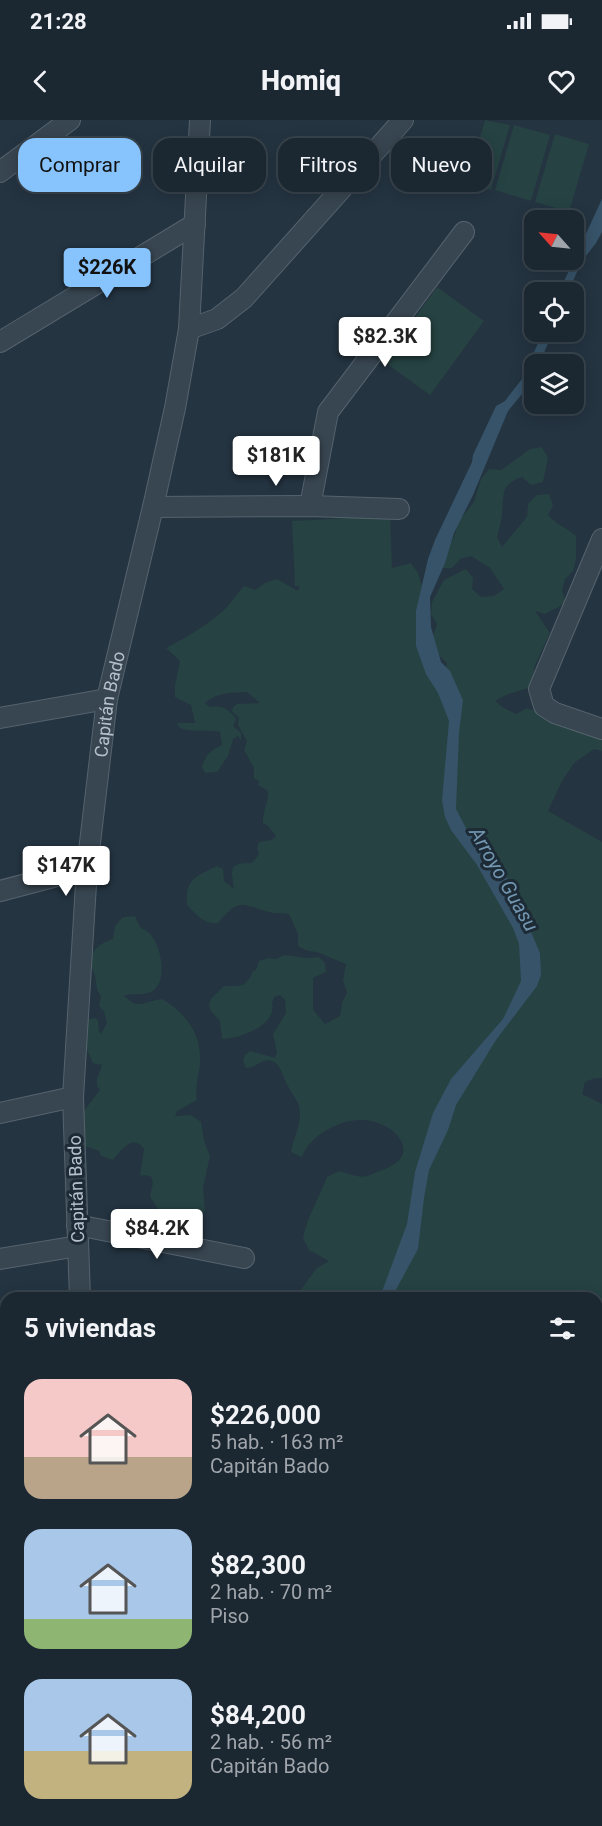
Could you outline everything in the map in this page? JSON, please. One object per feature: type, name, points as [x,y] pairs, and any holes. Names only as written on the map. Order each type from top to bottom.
[{"type":"street","points":[[0,172],[70,120]]},
{"type":"street","name":"Capitán Bado","points":[[80,1292],[73,1096],[87,868],[107,699],[175,408],[189,328],[200,120]]},
{"type":"street","points":[[189,328],[217,319],[244,298],[403,120]]},
{"type":"street","points":[[0,342],[195,224]]},
{"type":"street","points":[[310,506],[328,412],[464,232]]},
{"type":"street","points":[[153,507],[310,506],[399,509]]},
{"type":"street","points":[[602,539],[539,689],[544,706],[555,713],[602,729]]},
{"type":"street","points":[[0,718],[107,699]]},
{"type":"street","points":[[0,891],[87,868]]},
{"type":"street","points":[[0,1113],[73,1096]]},
{"type":"street","points":[[77,1225],[244,1258]]},
{"type":"street","points":[[0,1260],[78,1246]]},
{"type":"green space","points":[[485,120],[510,125],[492,187],[492,138],[480,138]]},
{"type":"green space","points":[[514,125],[550,135],[531,201],[495,190]]},
{"type":"green space","points":[[555,134],[589,144],[570,210],[535,202]]},
{"type":"green space","points":[[437,287],[484,321],[430,395],[383,361]]},
{"type":"green space","points":[[542,447],[548,458],[543,482],[531,485],[522,477],[507,486],[497,537],[502,547],[527,517],[528,504],[537,495],[549,494],[553,505],[548,515],[576,536],[576,559],[573,571],[565,579],[562,591],[566,603],[545,614],[535,611],[550,633],[535,665],[528,688],[495,701],[516,714],[527,708],[602,736],[602,751],[594,749],[574,763],[562,781],[548,811],[602,842],[602,1078],[585,1082],[582,1094],[602,1104],[602,1292],[299,1292],[317,1268],[329,1261],[309,1250],[303,1238],[310,1215],[327,1177],[339,1171],[363,1177],[387,1168],[402,1156],[402,1143],[392,1130],[384,1125],[365,1120],[332,1127],[314,1140],[302,1157],[291,1152],[299,1123],[298,1103],[275,1062],[269,1060],[246,1068],[243,1061],[245,1055],[250,1051],[275,1058],[277,1052],[273,1034],[286,1013],[285,1000],[280,995],[274,997],[272,1011],[263,1024],[247,1033],[222,1039],[220,1021],[209,1005],[211,999],[224,986],[239,986],[248,981],[259,961],[268,958],[276,959],[284,955],[319,957],[325,963],[326,972],[313,978],[313,1010],[325,1024],[340,1016],[342,1003],[347,993],[343,980],[346,964],[298,946],[298,934],[289,914],[271,913],[241,905],[231,909],[218,923],[213,923],[201,918],[187,905],[188,889],[198,876],[217,866],[223,869],[224,881],[234,889],[233,868],[239,864],[252,863],[259,854],[257,848],[259,842],[271,840],[276,836],[263,823],[268,791],[258,785],[259,781],[254,778],[254,768],[244,750],[247,741],[238,725],[239,718],[232,711],[237,704],[260,703],[247,692],[220,695],[205,703],[210,707],[225,708],[231,713],[236,719],[233,726],[241,733],[241,741],[238,736],[233,739],[228,756],[217,772],[205,773],[202,767],[207,756],[222,745],[220,732],[180,728],[177,723],[195,723],[191,705],[175,697],[180,661],[166,648],[212,620],[226,608],[244,586],[255,590],[277,579],[298,591],[300,586],[295,586],[292,521],[390,516],[392,568],[411,563],[418,573],[422,586],[416,621],[445,674],[447,663],[430,646],[437,624],[431,614],[432,602],[444,580],[466,569],[473,578],[472,589],[481,597],[494,596],[504,589],[490,568],[471,556],[460,559],[452,568],[440,568],[458,522],[474,502],[481,479],[489,469],[501,470],[530,449]]},
{"type":"green space","points":[[135,916],[140,927],[155,940],[162,970],[159,984],[155,989],[144,994],[124,996],[129,1001],[138,1004],[162,999],[170,1004],[194,1030],[199,1048],[197,1100],[177,1111],[175,1116],[191,1115],[201,1122],[210,1157],[203,1187],[205,1211],[202,1215],[192,1218],[170,1217],[158,1209],[150,1196],[153,1183],[151,1177],[140,1176],[144,1149],[140,1145],[131,1143],[127,1145],[113,1160],[101,1156],[99,1151],[82,1145],[80,1116],[100,1090],[97,1080],[102,1063],[99,1065],[93,1063],[84,1043],[86,1020],[95,1018],[98,1020],[101,1034],[107,1023],[104,1011],[99,1006],[101,996],[90,965],[91,959],[97,948],[113,939],[115,926],[123,917]]},
{"type":"water","points":[[602,199],[602,232],[584,258],[584,238]]},
{"type":"water","points":[[569,270],[578,270],[573,282],[564,282]]},
{"type":"water","points":[[539,342],[549,342],[543,354],[533,354]]},
{"type":"water","name":"Arroyo Guasu","points":[[524,375],[524,392],[508,411],[473,495],[454,533],[445,563],[430,597],[431,627],[441,662],[450,671],[463,700],[459,733],[456,809],[468,832],[488,846],[510,883],[540,953],[541,975],[537,986],[496,1040],[456,1105],[448,1130],[429,1170],[418,1249],[395,1292],[382,1292],[407,1224],[415,1172],[433,1113],[451,1079],[503,1019],[521,981],[519,944],[513,928],[477,865],[451,830],[445,817],[442,800],[449,721],[438,693],[426,674],[416,646],[416,611],[428,559],[496,406],[505,401]]}]
